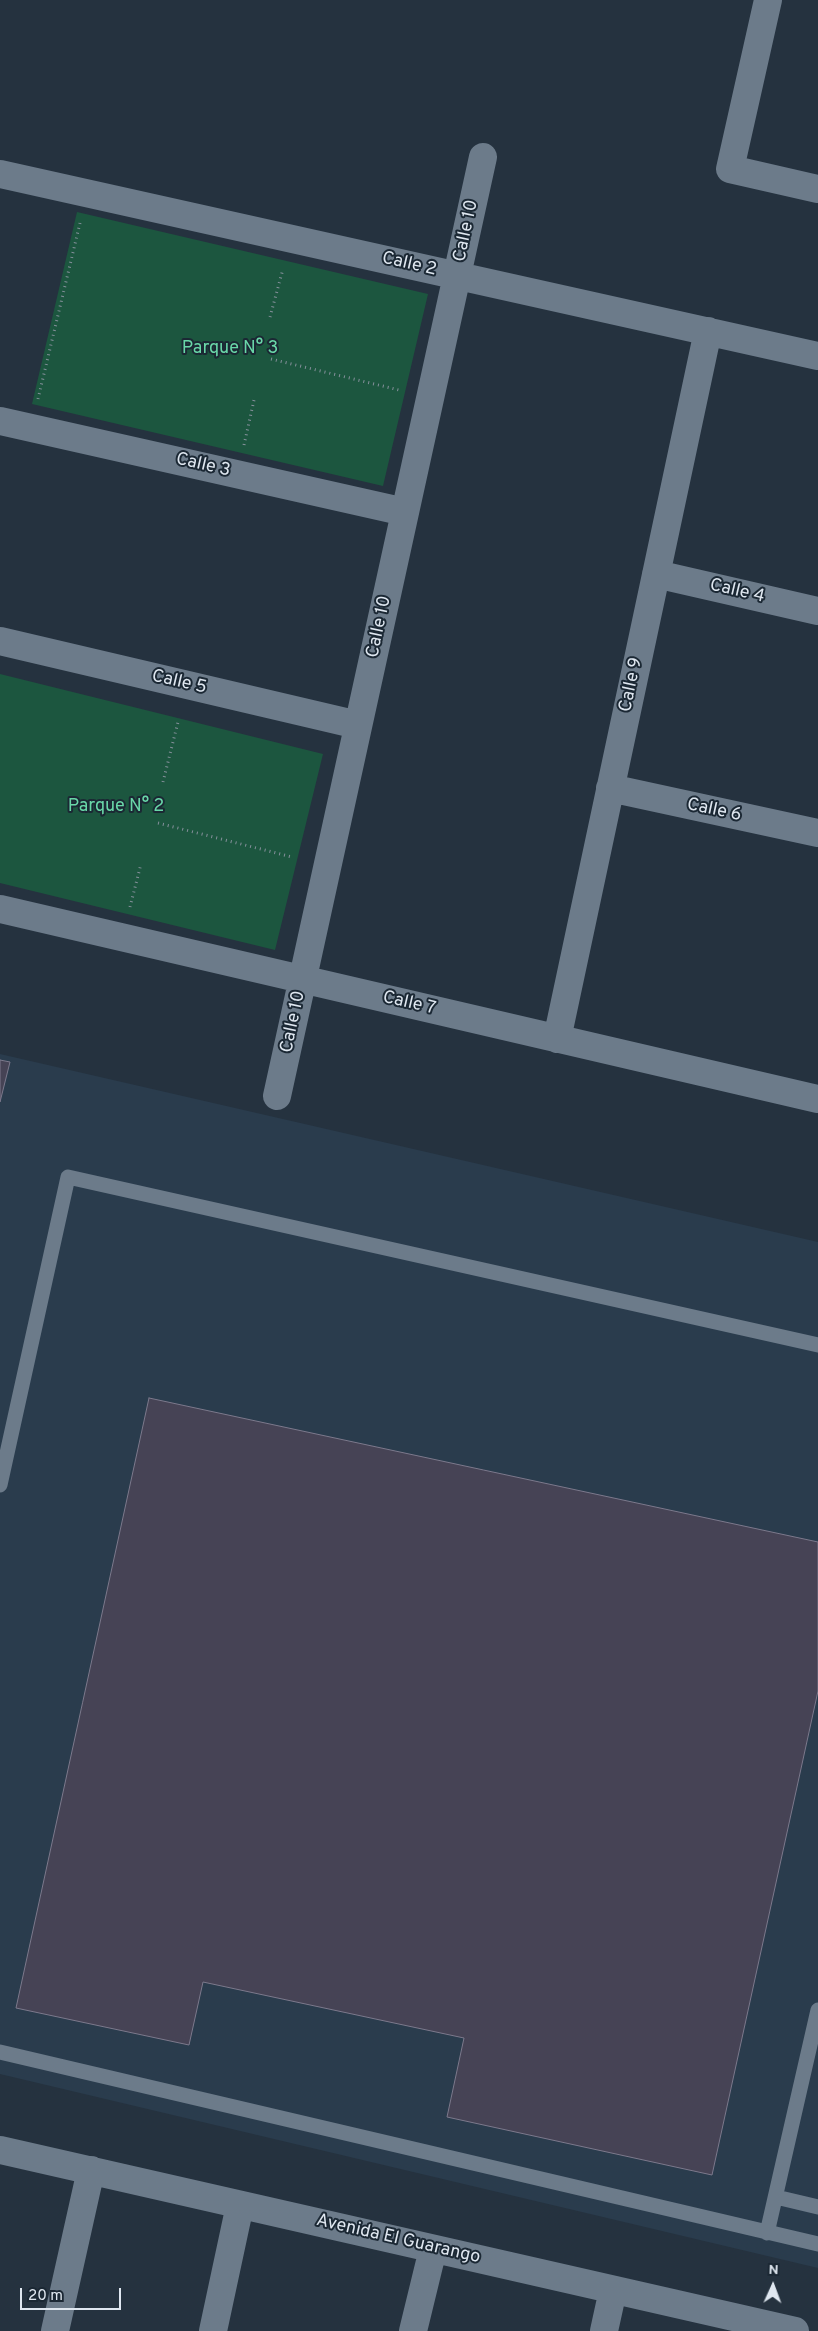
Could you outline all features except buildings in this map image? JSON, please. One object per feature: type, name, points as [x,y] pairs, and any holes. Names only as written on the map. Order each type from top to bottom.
[{"type":"street","points":[[768,0],[730,168],[818,189]]},
{"type":"street","name":"Calle 10","points":[[277,1096],[483,157]]},
{"type":"street","name":"Calle 2","points":[[0,174],[818,356]]},
{"type":"street","name":"Calle 9","points":[[557,1039],[708,331]]},
{"type":"street","name":"Calle 3","points":[[0,421],[405,512]]},
{"type":"street","name":"Calle 4","points":[[656,574],[818,611]]},
{"type":"street","name":"Calle 5","points":[[0,641],[358,725]]},
{"type":"street","name":"Calle 6","points":[[610,788],[818,833]]},
{"type":"street","name":"Calle 7","points":[[0,909],[818,1099]]},
{"type":"street","name":"Avenida El Guarango","points":[[0,2150],[795,2331]]},
{"type":"street","points":[[55,2331],[91,2170]]},
{"type":"street","points":[[213,2331],[240,2204]]},
{"type":"street","points":[[413,2331],[433,2249]]},
{"type":"street","points":[[604,2331],[613,2290]]},
{"type":"lane","points":[[0,1485],[68,1177],[818,1345]]},
{"type":"lane","points":[[767,2233],[818,2010]]},
{"type":"lane","points":[[0,2052],[818,2244]]},
{"type":"lane","points":[[776,2197],[818,2206]]},
{"type":"path","points":[[46,404],[37,402],[81,217]]},
{"type":"path","points":[[270,317],[284,266]]},
{"type":"path","points":[[271,359],[399,390]]},
{"type":"path","points":[[397,399],[401,381]]},
{"type":"path","points":[[243,449],[254,400]]},
{"type":"path","points":[[163,782],[178,722]]},
{"type":"path","points":[[158,823],[292,857]]},
{"type":"path","points":[[130,910],[141,864]]},
{"type":"shaded area","points":[[0,1054],[818,1242],[818,2268],[0,2074]]},
{"type":"green space","name":"Parque N° 3","points":[[77,212],[428,294],[383,486],[32,404]]},
{"type":"green space","name":"Parque N° 2","points":[[0,674],[323,754],[275,950],[0,883]]}]
